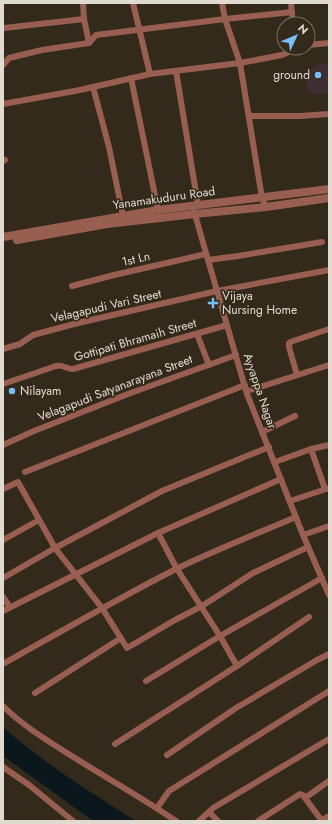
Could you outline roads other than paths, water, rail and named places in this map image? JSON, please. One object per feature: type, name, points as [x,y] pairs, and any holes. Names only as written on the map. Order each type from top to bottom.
[{"type":"street","points":[[83,3],[84,19],[89,43]]},
{"type":"street","points":[[133,3],[150,74]]},
{"type":"street","points":[[222,3],[225,19],[240,63],[262,198],[266,207]]},
{"type":"street","points":[[290,3],[292,16]]},
{"type":"street","points":[[3,64],[9,58],[42,50],[89,43],[96,35],[292,12]]},
{"type":"street","points":[[3,26],[84,19]]},
{"type":"street","points":[[316,44],[329,43]]},
{"type":"street","points":[[3,104],[93,87],[150,74],[240,63],[277,56]]},
{"type":"street","name":"Ayyappa Nagar","points":[[176,71],[195,208],[207,257],[246,388],[303,535],[329,596]]},
{"type":"street","points":[[131,78],[158,210]]},
{"type":"street","points":[[93,87],[123,216]]},
{"type":"street","points":[[249,116],[300,116],[329,114]]},
{"type":"street","name":"Yanamakuduru Road","points":[[3,243],[195,208],[329,189]]},
{"type":"street","name":"Yanamakuduru Road","points":[[3,237],[158,210],[266,207],[329,198]]},
{"type":"street","name":"1st Ln","points":[[72,286],[114,275],[207,257],[238,256],[322,242]]},
{"type":"street","name":"Velagapudi Vari Street","points":[[3,350],[20,344],[33,335],[78,323],[217,291],[329,270]]},
{"type":"street","name":"Gottipati Bhramaih Street","points":[[3,384],[56,366],[63,365],[73,369],[227,325]]},
{"type":"street","points":[[297,375],[289,347],[290,343],[329,329]]},
{"type":"street","points":[[197,334],[208,365]]},
{"type":"street","name":"Velagapudi Satyanarayana Street","points":[[3,445],[34,431],[128,394],[236,355]]},
{"type":"street","points":[[25,472],[246,388],[329,365]]},
{"type":"street","points":[[262,432],[295,416]]},
{"type":"street","points":[[275,462],[311,449],[329,445]]},
{"type":"street","points":[[3,578],[55,548],[162,491],[269,447]]},
{"type":"street","points":[[290,501],[327,488],[311,449]]},
{"type":"street","points":[[3,611],[158,533],[281,479]]},
{"type":"street","points":[[3,489],[18,482],[55,548],[102,608],[127,648],[202,606],[252,573],[308,547]]},
{"type":"street","points":[[3,664],[102,608],[177,569],[238,541],[296,517]]},
{"type":"street","points":[[3,540],[39,520]]},
{"type":"street","points":[[303,535],[329,526]]},
{"type":"street","points":[[158,533],[177,569],[202,606],[238,666]]},
{"type":"street","points":[[146,681],[220,636],[322,578]]},
{"type":"street","points":[[3,597],[10,608]]},
{"type":"street","points":[[115,744],[238,666],[309,617]]},
{"type":"street","points":[[35,693],[121,638]]},
{"type":"street","points":[[167,755],[236,708],[329,654]]},
{"type":"street","points":[[157,808],[169,791],[329,691]]},
{"type":"street","points":[[3,706],[51,743],[176,821]]},
{"type":"street","points":[[199,821],[213,808],[329,739]]},
{"type":"street","points":[[3,767],[29,785],[73,821]]},
{"type":"street","points":[[305,798],[329,782]]},
{"type":"street","points":[[258,821],[300,794],[303,795],[322,821],[329,816]]},
{"type":"street","points":[[209,812],[218,821]]},
{"type":"place","name":"ground","points":[[318,75]]},
{"type":"place","name":"Vijaya Nursing Home","points":[[213,303]]},
{"type":"place","name":"Nilayam","points":[[12,391]]}]
